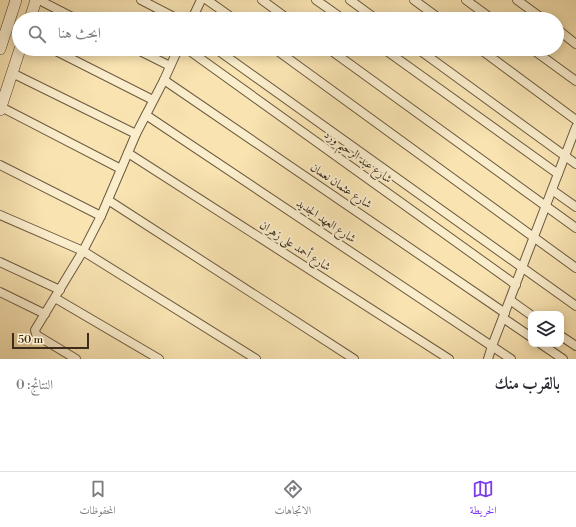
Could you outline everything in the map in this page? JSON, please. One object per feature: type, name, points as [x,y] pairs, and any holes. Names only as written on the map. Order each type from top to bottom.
[{"type":"main road","points":[[0,48],[4,24],[16,0]]},
{"type":"main road","points":[[33,12],[38,0]]},
{"type":"main road","points":[[0,109],[18,56]]},
{"type":"street","points":[[38,0],[62,12]]},
{"type":"street","points":[[141,0],[164,12]]},
{"type":"street","points":[[195,12],[201,0]]},
{"type":"street","points":[[207,0],[224,12]]},
{"type":"street","points":[[262,0],[278,12]]},
{"type":"street","points":[[316,0],[333,12]]},
{"type":"street","points":[[350,0],[366,12]]},
{"type":"street","points":[[414,0],[430,12]]},
{"type":"street","points":[[466,0],[482,12]]},
{"type":"street","points":[[517,0],[533,12]]},
{"type":"street","points":[[564,35],[576,44]]},
{"type":"street","points":[[66,56],[153,100]]},
{"type":"street","points":[[150,56],[170,66]]},
{"type":"street","points":[[76,359],[38,336],[35,330],[83,251],[101,216],[136,134],[175,56]]},
{"type":"street","name":"شارع عبد الرحيم ورد","points":[[197,56],[516,285]]},
{"type":"street","points":[[226,56],[576,306]]},
{"type":"street","points":[[285,56],[576,268]]},
{"type":"street","points":[[339,56],[576,228]]},
{"type":"street","points":[[394,56],[558,174]]},
{"type":"street","points":[[428,56],[576,164]]},
{"type":"street","points":[[489,56],[576,120]]},
{"type":"street","points":[[542,56],[576,81]]},
{"type":"street","points":[[12,73],[136,134]]},
{"type":"street","name":"شارع عثمان نعمان","points":[[164,80],[504,315],[528,335]]},
{"type":"street","points":[[0,109],[121,169]]},
{"type":"street","name":"شارع العهد الجديد","points":[[146,115],[511,359]]},
{"type":"street","points":[[488,359],[576,127]]},
{"type":"street","name":"شارع أحمد على زهران","points":[[128,153],[449,359]]},
{"type":"street","points":[[0,165],[101,216]]},
{"type":"street","points":[[552,190],[576,207]]},
{"type":"street","points":[[108,200],[354,359]]},
{"type":"street","points":[[0,215],[83,251],[256,359]]},
{"type":"street","points":[[0,262],[60,290]]},
{"type":"street","points":[[0,292],[45,314]]},
{"type":"street","points":[[55,298],[159,359]]},
{"type":"street","points":[[510,300],[528,313]]},
{"type":"street","points":[[564,338],[576,346]]},
{"type":"street","points":[[545,347],[563,359]]}]
